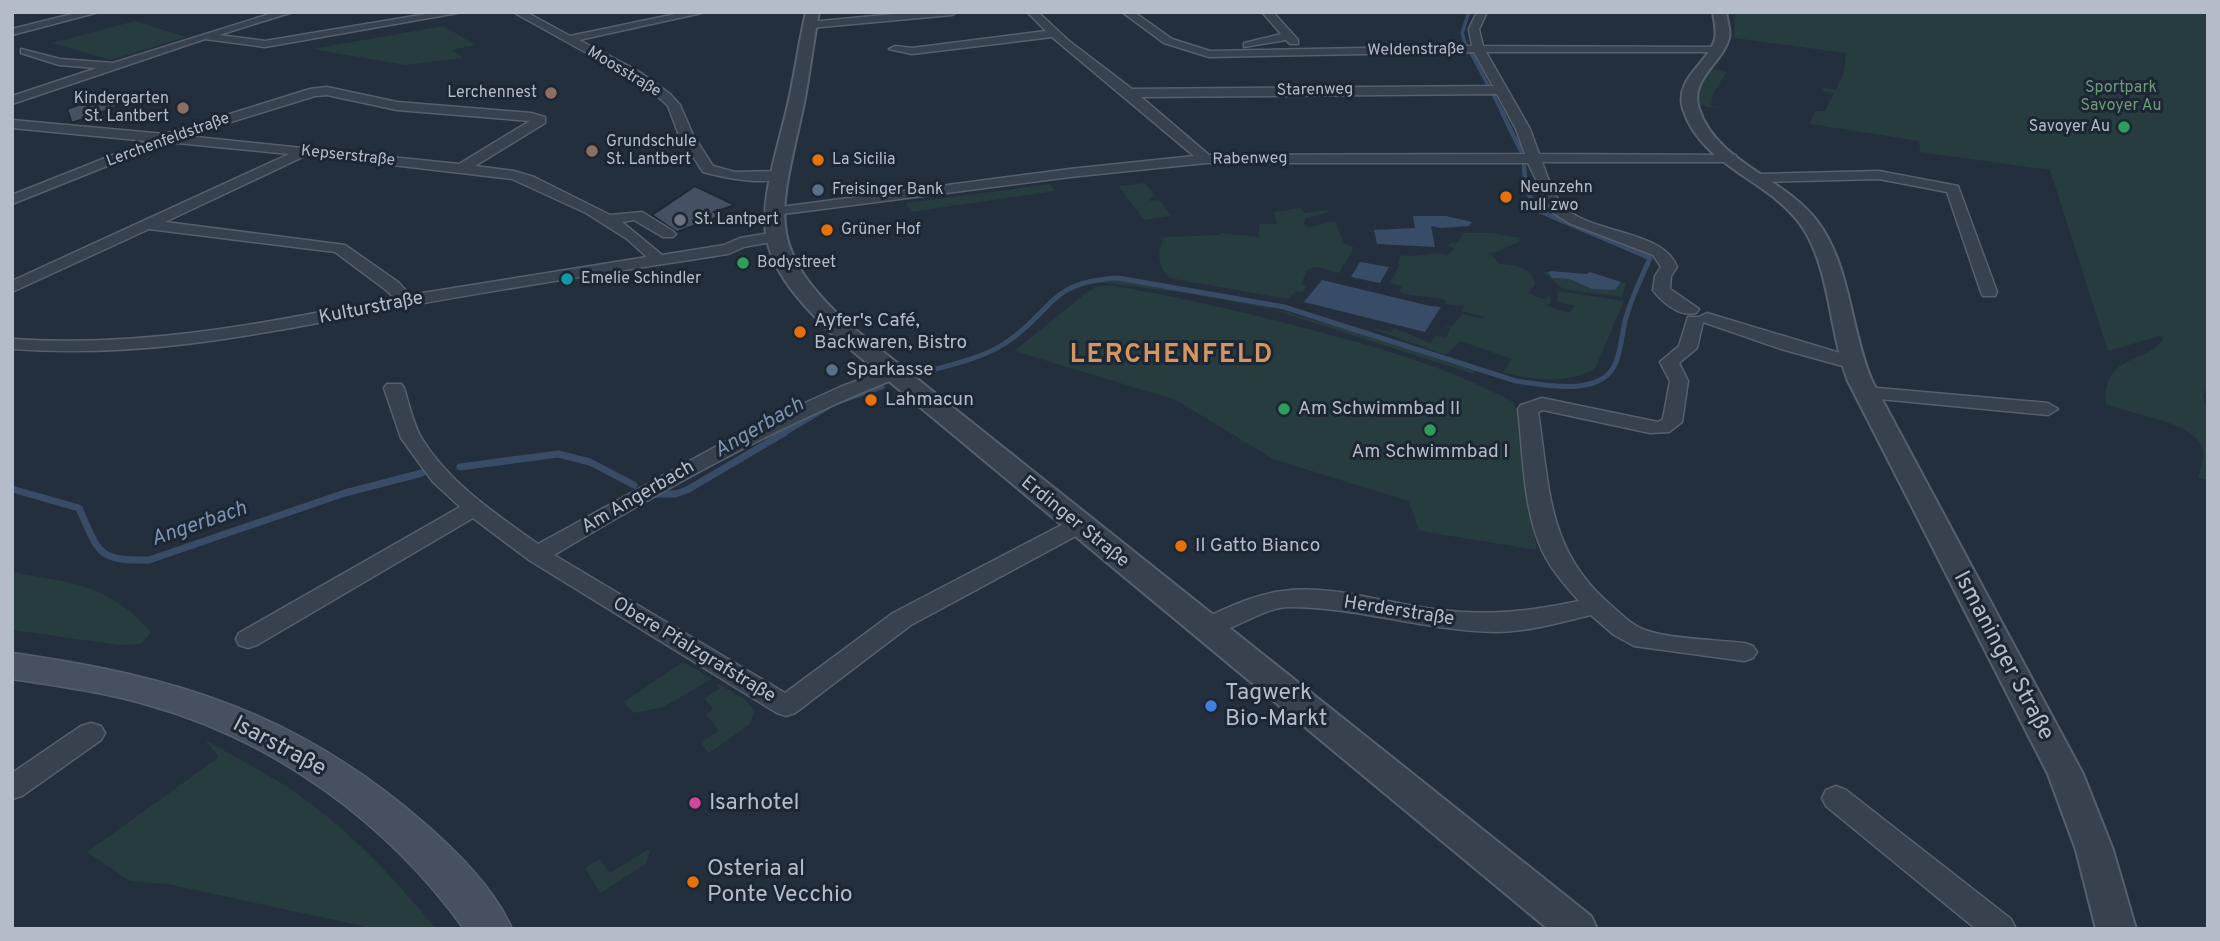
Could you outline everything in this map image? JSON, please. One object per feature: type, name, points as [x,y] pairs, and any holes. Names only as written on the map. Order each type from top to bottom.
[{"type":"main road","name":"Isarstraße","points":[[12,666],[83,677],[155,693],[218,716],[296,751],[364,796],[411,835],[476,907],[490,929]]},
{"type":"street","points":[[12,32],[94,12]]},
{"type":"street","points":[[12,100],[204,36],[288,12]]},
{"type":"street","points":[[204,36],[265,44],[458,12]]},
{"type":"street","name":"Moosstraße","points":[[518,12],[634,74],[670,100],[686,135],[708,169],[735,177],[779,175]]},
{"type":"street","points":[[570,39],[701,12]]},
{"type":"street","points":[[811,19],[952,12]]},
{"type":"street","points":[[1032,12],[1206,159]]},
{"type":"street","name":"Weldenstraße","points":[[1127,12],[1168,41],[1204,53],[1718,49]]},
{"type":"street","points":[[1267,12],[1286,36],[1307,52]]},
{"type":"street","points":[[1482,12],[1474,29],[1478,49],[1523,129],[1539,176],[1557,209],[1574,220],[1658,252],[1669,267],[1663,276],[1661,290],[1671,300],[1697,316],[1853,363]]},
{"type":"street","points":[[1718,49],[1723,34],[1719,12]]},
{"type":"street","name":"Erdinger Straße","points":[[811,19],[773,213],[777,242],[792,274],[816,305],[893,373],[1577,929]]},
{"type":"street","points":[[895,49],[912,51],[1054,33]]},
{"type":"street","points":[[1224,54],[1286,36]]},
{"type":"street","name":"Ismaninger Straße","points":[[1718,49],[1690,85],[1689,101],[1695,121],[1703,133],[1731,158],[1793,204],[1809,222],[1821,243],[1853,363],[1866,393],[2065,774],[2101,864],[2116,929]]},
{"type":"street","points":[[25,51],[59,62],[114,66]]},
{"type":"street","name":"Starenweg","points":[[1129,93],[1501,90]]},
{"type":"street","name":"Lerchenfeldstraße","points":[[12,200],[166,138],[314,92],[327,91],[397,106],[531,117],[540,120],[463,168]]},
{"type":"street","name":"Kepserstraße","points":[[12,124],[463,168],[530,180],[606,220],[647,246],[659,260]]},
{"type":"street","points":[[12,287],[305,152]]},
{"type":"street","name":"Rabenweg","points":[[773,213],[1070,173],[1206,159],[1731,158]]},
{"type":"street","points":[[1760,178],[1879,175],[1953,189],[1989,292]]},
{"type":"street","points":[[606,220],[637,215],[668,234]]},
{"type":"street","points":[[144,224],[339,248],[392,286],[401,294],[403,302]]},
{"type":"street","name":"Kulturstraße","points":[[12,344],[91,347],[178,342],[260,330],[403,302],[728,248],[743,250],[777,242]]},
{"type":"street","points":[[1697,316],[1688,348],[1669,362],[1679,381],[1672,422],[1662,428],[1542,404],[1528,409],[1541,507],[1550,542],[1565,569],[1595,606],[1623,629],[1643,640],[1744,652]]},
{"type":"street","name":"Am Angerbach","points":[[537,555],[663,481],[775,422],[818,401],[893,373]]},
{"type":"street","name":"Obere Pfalzgrafstraße","points":[[394,388],[411,438],[440,477],[474,508],[537,555],[786,706],[902,620],[1079,525]]},
{"type":"street","points":[[1866,393],[2048,409]]},
{"type":"street","points":[[248,639],[474,508]]},
{"type":"street","name":"Herderstraße","points":[[1207,627],[1246,609],[1283,599],[1320,599],[1441,619],[1498,623],[1530,620],[1595,606]]},
{"type":"street","points":[[12,788],[91,733]]},
{"type":"street","points":[[1836,798],[2000,929]]},
{"type":"green space","name":"Sportpark Savoyer Au","points":[[1735,12],[2208,12],[2208,385],[2203,395],[2208,416],[2208,480],[2198,478],[2203,451],[2198,441],[2189,433],[2162,420],[2106,404],[2111,375],[2128,361],[2149,352],[2164,337],[2108,351],[2050,170],[1920,152],[1919,141],[1810,124],[1815,111],[1825,111],[1834,93],[1822,91],[1824,88],[1836,90],[1844,71],[1846,53],[1734,38]]},
{"type":"green space","points":[[135,21],[186,37],[110,60],[52,43]]},
{"type":"green space","points":[[444,26],[475,45],[452,50],[463,58],[406,65],[312,49]]},
{"type":"green space","points":[[1710,69],[1727,72],[1713,93],[1711,106],[1723,108],[1707,107],[1697,103],[1699,86]]},
{"type":"green space","points":[[1145,183],[1156,197],[1149,198],[1150,201],[1159,200],[1172,216],[1144,220],[1119,186]]},
{"type":"green space","points":[[1050,184],[1055,191],[911,212],[906,203]]},
{"type":"green space","points":[[1300,208],[1304,213],[1326,210],[1329,212],[1306,218],[1304,225],[1309,227],[1335,221],[1344,244],[1354,247],[1339,273],[1317,267],[1308,269],[1301,284],[1307,286],[1302,292],[1296,291],[1288,299],[1169,278],[1162,269],[1159,253],[1164,237],[1221,233],[1259,237],[1259,224],[1277,224],[1274,212]]},
{"type":"green space","points":[[1465,233],[1492,233],[1520,238],[1519,242],[1491,254],[1499,264],[1516,266],[1530,273],[1535,284],[1528,293],[1543,299],[1550,297],[1551,301],[1547,306],[1569,313],[1575,306],[1557,301],[1557,291],[1624,301],[1595,368],[1562,379],[1525,377],[1503,372],[1512,359],[1460,341],[1446,355],[1370,328],[1391,332],[1394,328],[1430,343],[1436,336],[1446,338],[1451,328],[1442,326],[1452,326],[1462,314],[1483,319],[1484,317],[1461,311],[1464,306],[1445,304],[1446,301],[1441,299],[1399,293],[1402,286],[1390,283],[1400,264],[1397,263],[1401,255],[1448,255],[1455,248],[1448,246],[1452,242],[1457,243]]},
{"type":"green space","points":[[1543,272],[1548,272],[1552,278],[1569,279],[1589,288],[1615,290],[1621,282],[1626,283],[1622,297],[1563,289]]},
{"type":"green space","points":[[1092,279],[1145,284],[1215,296],[1290,313],[1474,371],[1474,374],[1271,309],[1192,294],[1090,281]]},
{"type":"green space","points":[[1108,285],[1210,305],[1364,344],[1440,369],[1513,402],[1519,417],[1528,500],[1537,550],[1420,531],[1408,501],[1273,459],[1176,400],[1014,351],[1086,293],[1096,287]]},
{"type":"green space","points":[[12,572],[88,588],[120,604],[151,632],[141,644],[120,645],[12,630]]},
{"type":"green space","points":[[683,662],[712,679],[663,707],[634,713],[624,702]]},
{"type":"green space","points":[[718,684],[743,698],[755,711],[749,725],[709,753],[700,742],[719,731],[706,714],[713,709],[704,698],[720,689]]},
{"type":"green space","points":[[205,740],[284,785],[326,816],[384,870],[436,929],[366,929],[363,926],[167,884],[130,881],[87,852],[219,757]]},
{"type":"green space","points":[[651,848],[646,864],[600,893],[585,868],[600,859],[610,873]]},
{"type":"water","points":[[1413,216],[1446,216],[1472,222],[1469,226],[1431,226],[1435,247],[1377,244],[1374,230],[1415,228]]},
{"type":"water","points":[[1360,262],[1389,267],[1380,283],[1351,277]]},
{"type":"water","points":[[1548,272],[1590,272],[1621,282],[1615,290],[1592,289],[1569,279],[1552,278]]},
{"type":"water","points":[[1322,280],[1441,307],[1425,332],[1304,302]]},
{"type":"building","points":[[106,95],[138,99],[72,123],[67,109]]},
{"type":"building","name":"St. Lantpert","points":[[695,186],[735,205],[714,212],[721,216],[677,232],[652,215]]},
{"type":"waterway","points":[[1466,45],[1462,33],[1469,12]]},
{"type":"waterway","points":[[1471,53],[1489,87]]},
{"type":"waterway","points":[[1493,94],[1502,112]]},
{"type":"waterway","points":[[1502,112],[1521,151]]},
{"type":"waterway","points":[[1524,166],[1526,190],[1539,211],[1645,256]]},
{"type":"waterway","points":[[922,373],[975,358],[1004,344],[1021,332],[1053,300],[1077,285],[1118,278],[1284,307],[1516,381],[1557,386],[1586,385],[1599,381],[1609,373],[1616,362],[1627,314],[1650,258],[1641,254]]},
{"type":"waterway","name":"Angerbach","points":[[841,401],[882,387]]},
{"type":"waterway","name":"Angerbach","points":[[781,435],[828,407]]},
{"type":"waterway","name":"Angerbach","points":[[653,494],[675,494],[687,490],[784,433]]},
{"type":"waterway","name":"Angerbach","points":[[460,467],[558,454],[590,462],[634,485]]},
{"type":"waterway","name":"Angerbach","points":[[12,489],[79,508],[96,544],[109,556],[149,560],[345,493],[422,473]]},
{"type":"place","name":"Lerchennest","points":[[551,93]]},
{"type":"place","name":"Kindergarten St. Lantbert","points":[[183,108]]},
{"type":"place","name":"Savoyer Au","points":[[2124,127]]},
{"type":"place","name":"Grundschule St. Lantbert","points":[[592,151]]},
{"type":"place","name":"La Sicilia","points":[[818,160]]},
{"type":"place","name":"Freisinger Bank","points":[[818,190]]},
{"type":"place","name":"Neunzehn null zwo","points":[[1506,197]]},
{"type":"place","name":"St. Lantpert","points":[[680,220]]},
{"type":"place","name":"Grüner Hof","points":[[827,230]]},
{"type":"place","name":"Bodystreet","points":[[743,263]]},
{"type":"place","name":"Emelie Schindler","points":[[567,279]]},
{"type":"place","name":"Ayfer's Café, Backwaren, Bistro","points":[[800,332]]},
{"type":"place","name":"Sparkasse","points":[[832,370]]},
{"type":"place","name":"Lahmacun","points":[[871,400]]},
{"type":"place","name":"Am Schwimmbad II","points":[[1284,409]]},
{"type":"place","name":"Am Schwimmbad I","points":[[1430,430]]},
{"type":"place","name":"Il Gatto Bianco","points":[[1181,546]]},
{"type":"place","name":"Tagwerk Bio-Markt","points":[[1211,706]]},
{"type":"place","name":"Isarhotel","points":[[695,803]]},
{"type":"place","name":"Osteria al Ponte Vecchio","points":[[693,882]]},
{"type":"district","name":"LERCHENFELD","points":[[1172,355]]}]
